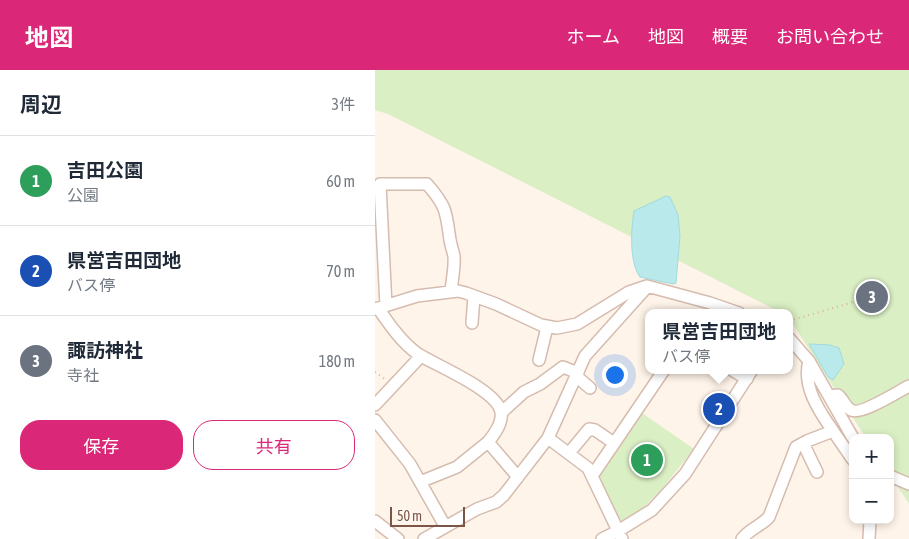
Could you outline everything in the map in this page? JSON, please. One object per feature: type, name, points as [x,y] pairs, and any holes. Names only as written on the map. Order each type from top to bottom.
[{"type":"street","points":[[420,482],[465,463],[488,442],[500,422],[501,413],[495,400],[483,391],[416,352],[393,329],[380,307],[380,184],[427,184],[437,195],[449,220],[450,239],[454,257],[451,292]]},
{"type":"street","points":[[424,539],[477,509],[496,502],[504,495],[548,438],[585,356],[647,286]]},
{"type":"street","points":[[380,307],[417,296],[451,292],[466,293],[547,327],[557,328],[577,324],[629,292],[647,286],[707,308]]},
{"type":"street","points":[[471,323],[474,296]]},
{"type":"street","points":[[539,360],[547,327]]},
{"type":"street","points":[[793,343],[809,361],[851,434]]},
{"type":"street","points":[[375,405],[421,356]]},
{"type":"street","points":[[809,361],[806,370],[813,396],[820,412],[849,454]]},
{"type":"street","points":[[501,413],[524,392],[540,384],[563,367],[577,374],[591,388]]},
{"type":"street","points":[[592,476],[661,374]]},
{"type":"street","points":[[602,539],[620,535],[652,510],[685,474],[750,375]]},
{"type":"street","points":[[829,396],[838,395],[850,410],[858,412],[904,388],[909,400]]},
{"type":"street","points":[[375,420],[402,452],[445,526]]},
{"type":"street","points":[[569,453],[589,429],[595,430],[614,443]]},
{"type":"street","points":[[742,539],[747,532],[764,523],[769,517],[796,447],[833,430]]},
{"type":"street","points":[[548,438],[585,465],[620,535]]},
{"type":"street","points":[[488,442],[518,477]]},
{"type":"street","points":[[803,443],[817,472]]},
{"type":"street","points":[[894,478],[909,484]]},
{"type":"street","points":[[375,521],[398,539]]},
{"type":"street","points":[[869,539],[870,524]]},
{"type":"path","points":[[793,320],[860,300]]},
{"type":"green space","points":[[375,70],[909,70],[909,504],[894,481],[894,434],[863,434],[793,324],[793,309],[774,309],[388,114],[375,110]]},
{"type":"green space","points":[[642,413],[694,449],[661,490],[643,508],[623,520],[617,519],[598,482],[598,476]]},
{"type":"water","points":[[666,196],[670,197],[678,215],[680,236],[676,283],[673,284],[640,277],[636,271],[632,254],[634,211]]},
{"type":"water","points":[[809,344],[830,345],[839,348],[844,364],[833,380],[828,377]]},
{"type":"place","name":"諏訪神社","points":[[872,297]]},
{"type":"place","name":"県営吉田団地","points":[[719,409]]},
{"type":"place","name":"吉田公園","points":[[647,460]]}]
